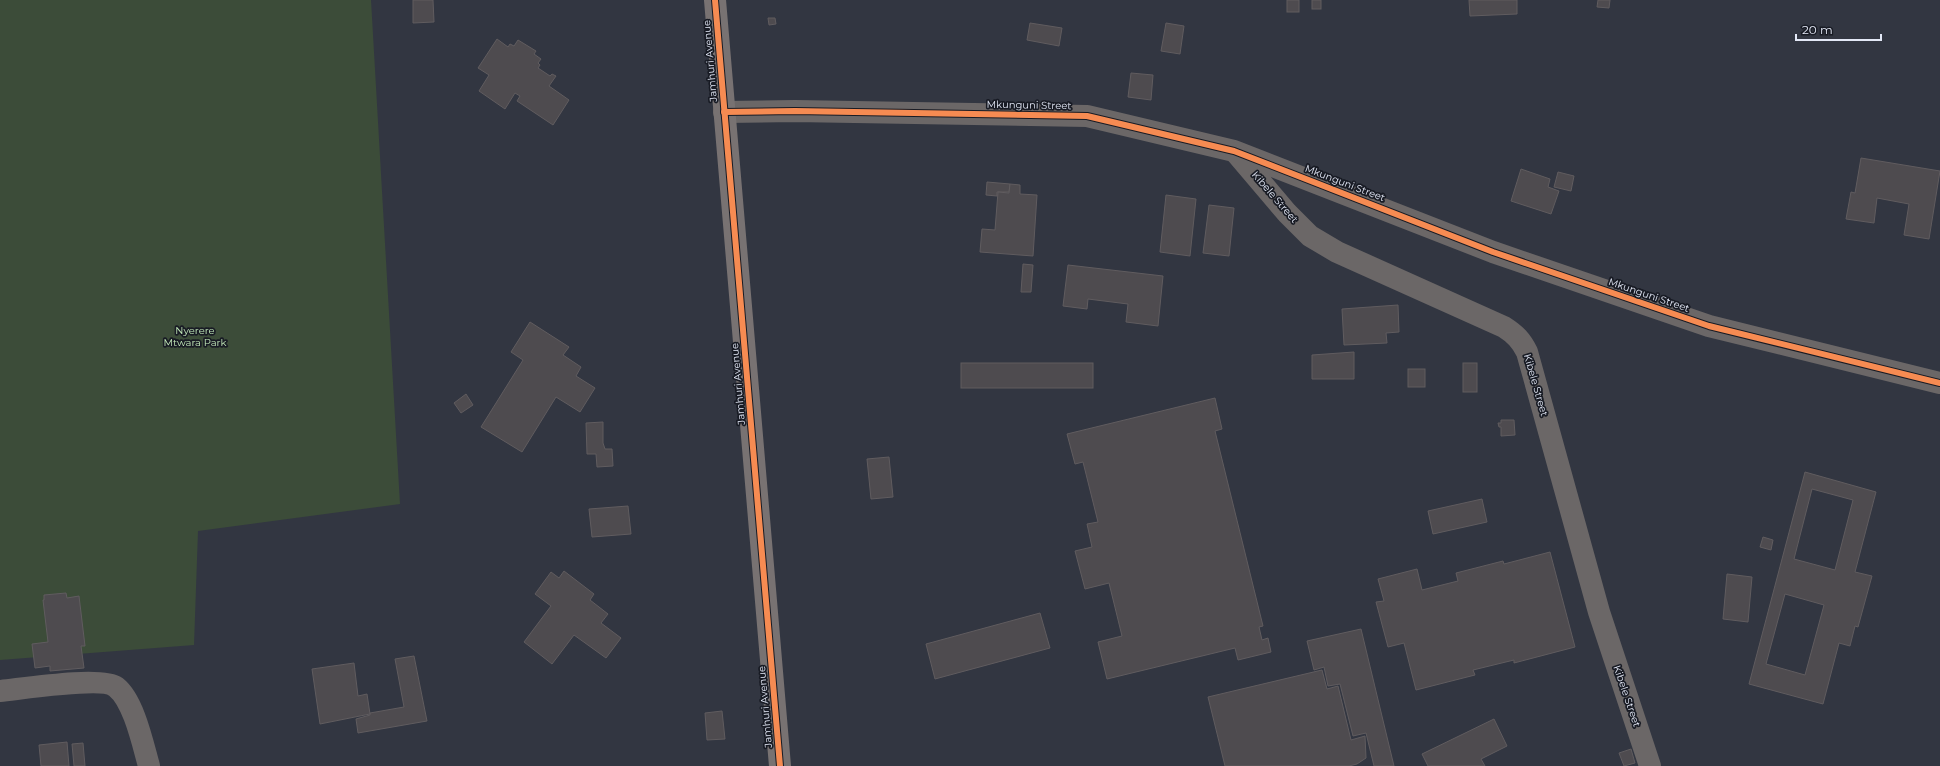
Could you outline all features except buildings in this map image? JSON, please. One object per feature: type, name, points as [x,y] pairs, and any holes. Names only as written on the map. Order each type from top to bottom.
[{"type":"street","name":"Jamhuri Avenue","points":[[715,0],[780,766]]},
{"type":"street","name":"Mkunguni Street","points":[[724,112],[795,111],[1087,116],[1234,151],[1493,252],[1708,326],[1940,383]]},
{"type":"street","name":"Kibele Street","points":[[1234,151],[1287,213],[1310,236],[1337,252],[1504,327],[1515,333],[1522,342],[1527,352],[1598,612],[1650,766]]},
{"type":"street","points":[[0,691],[50,685],[105,683],[116,687],[132,712],[149,766]]},
{"type":"green space","name":"Nyerere Mtwara Park","points":[[0,0],[371,0],[400,504],[198,531],[194,645],[0,660]]},
{"type":"cycle path","points":[[715,0],[780,766]]},
{"type":"cycle path","points":[[724,112],[795,111],[1087,116],[1234,151],[1493,252],[1709,326],[1940,383]]}]
